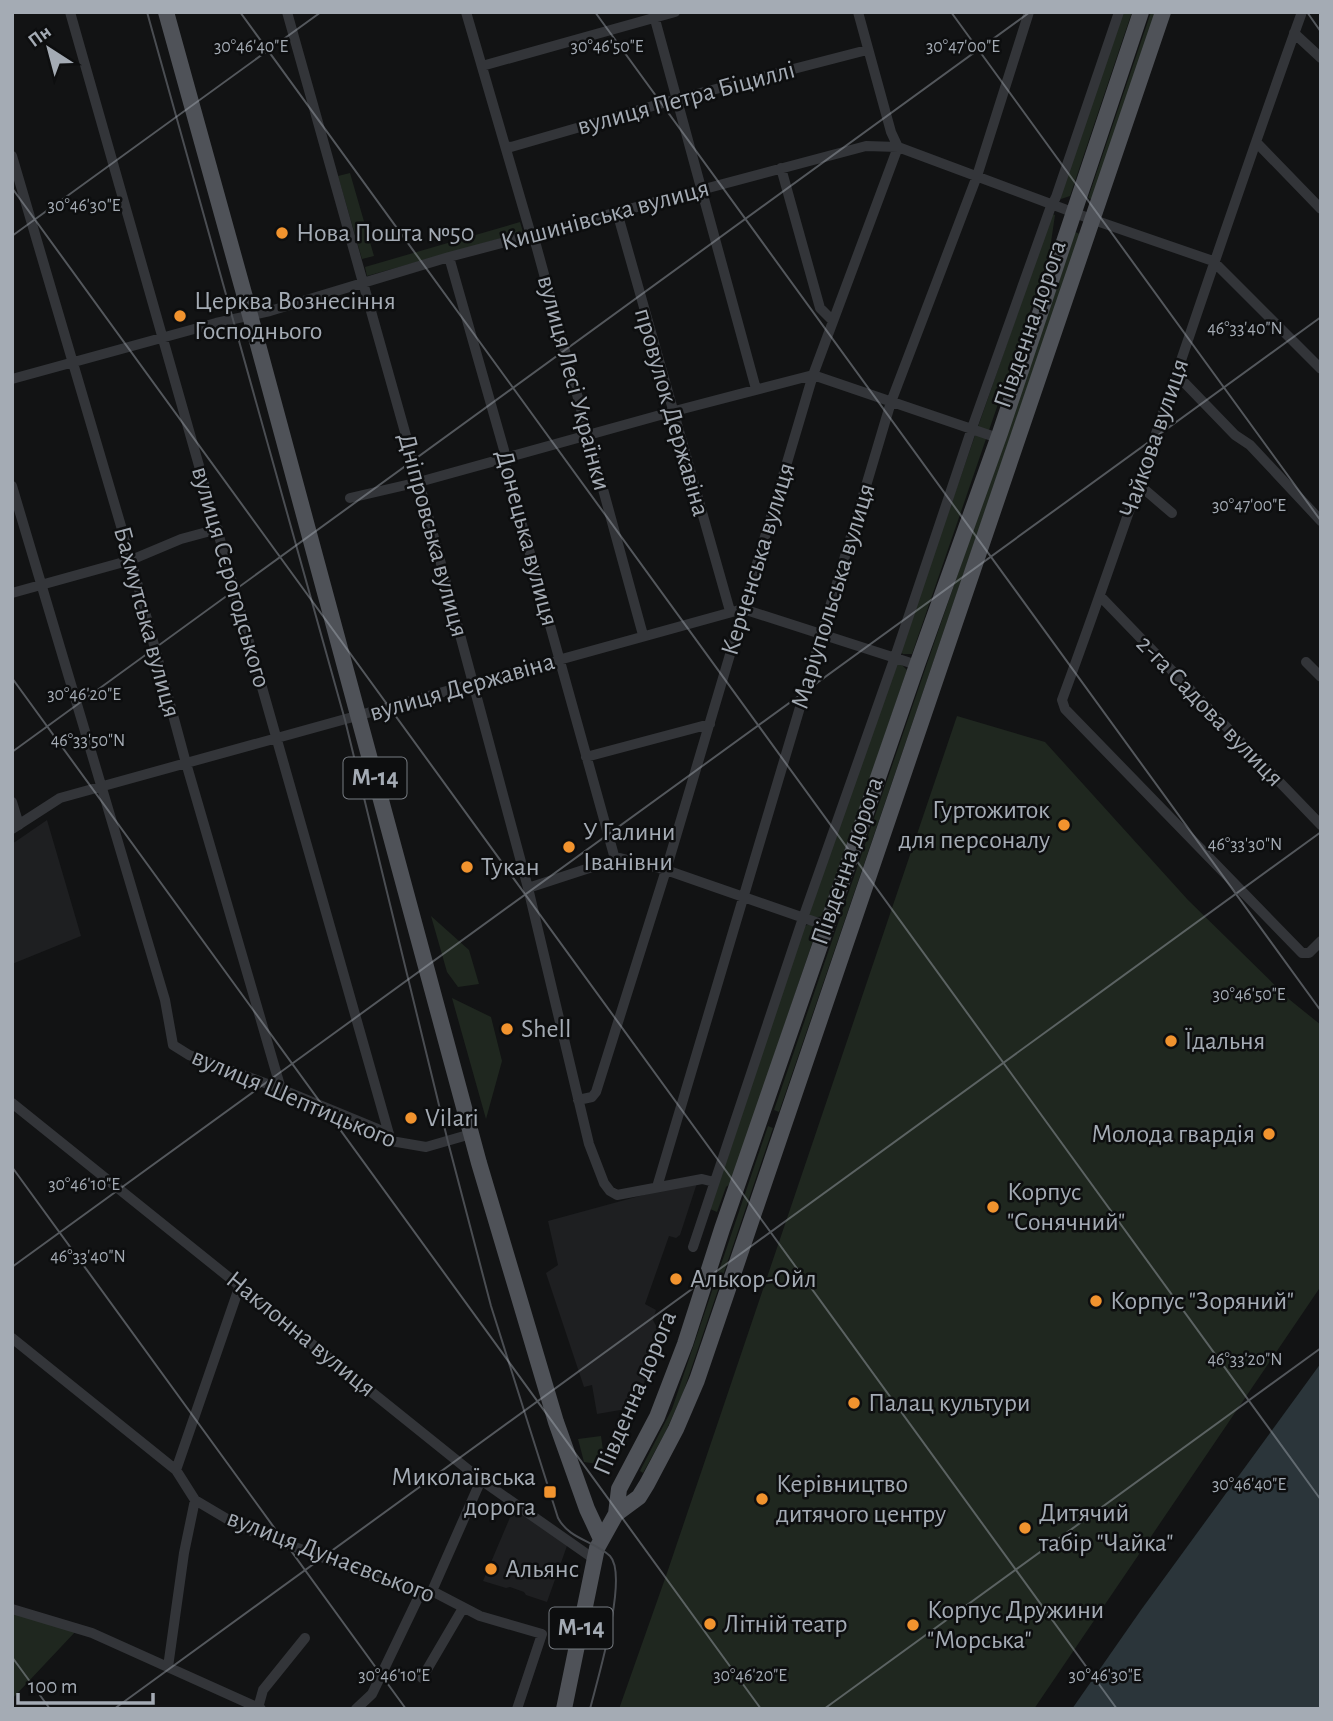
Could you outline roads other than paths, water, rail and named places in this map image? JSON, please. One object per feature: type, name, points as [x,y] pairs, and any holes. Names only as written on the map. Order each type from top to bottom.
[{"type":"main road","name":"М-14","points":[[166,12],[471,1135],[556,1422],[587,1509],[601,1539]]},
{"type":"main road","name":"Південна дорога","points":[[616,1514],[620,1489],[657,1417],[681,1356],[917,665],[998,438],[1141,12]]},
{"type":"main road","name":"Південна дорога","points":[[616,1514],[639,1497],[676,1429],[697,1380],[1163,12]]},
{"type":"main road","points":[[761,1117],[783,1126]]},
{"type":"main road","name":"М-14","points":[[564,1709],[594,1559],[601,1539],[616,1514]]},
{"type":"street","name":"вулиця Сєрогодського","points":[[70,12],[391,1141]]},
{"type":"street","name":"Дніпровська вулиця","points":[[287,12],[419,482],[528,888],[593,1156],[610,1191],[622,1195],[657,1187]]},
{"type":"street","name":"вулиця Лесі Українки","points":[[466,12],[531,235],[537,245],[643,635]]},
{"type":"street","points":[[482,66],[654,15],[675,12]]},
{"type":"street","points":[[858,12],[892,135],[898,147]]},
{"type":"street","name":"Маріупольська вулиця","points":[[657,1187],[891,402],[977,176],[1029,12]]},
{"type":"street","points":[[693,1247],[972,428],[1119,12]]},
{"type":"street","name":"Чайкова вулиця","points":[[1302,12],[1062,700],[1063,705],[1233,883],[1306,954],[1321,941]]},
{"type":"street","points":[[654,15],[756,389]]},
{"type":"street","points":[[1294,33],[1321,58]]},
{"type":"street","name":"вулиця Петра Біциллі","points":[[505,146],[511,147],[677,99],[867,50]]},
{"type":"street","points":[[1257,143],[1321,209]]},
{"type":"street","name":"Кишинівська вулиця","points":[[12,379],[250,316],[449,257],[866,146],[898,147],[1213,261]]},
{"type":"street","name":"Керченська вулиця","points":[[579,1100],[592,1097],[596,1092],[666,870],[813,375],[898,147]]},
{"type":"street","name":"Бахмутська вулиця","points":[[12,156],[131,559],[186,764],[281,1088]]},
{"type":"street","points":[[780,168],[820,307],[833,321]]},
{"type":"street","name":"провулок Державіна","points":[[617,212],[671,412],[730,611]]},
{"type":"street","name":"Донецька вулиця","points":[[449,257],[615,859]]},
{"type":"street","points":[[1213,261],[1321,369]]},
{"type":"street","points":[[350,498],[419,482],[813,375],[998,438]]},
{"type":"street","points":[[1177,375],[1235,435],[1250,445],[1321,522]]},
{"type":"street","points":[[1137,484],[1172,513]]},
{"type":"street","points":[[12,486],[100,787]]},
{"type":"street","points":[[12,593],[131,559],[181,539],[218,529]]},
{"type":"street","name":"2-га Садова вулиця","points":[[1100,596],[1321,825]]},
{"type":"street","points":[[743,608],[917,665]]},
{"type":"street","name":"вулиця Державіна","points":[[16,827],[61,798],[743,608]]},
{"type":"street","points":[[1306,662],[1321,677]]},
{"type":"street","points":[[586,757],[710,724]]},
{"type":"street","name":"вулиця Шептицького","points":[[100,787],[164,1000],[173,1045],[190,1055],[281,1088],[379,1129],[391,1141],[426,1147],[471,1135]]},
{"type":"street","points":[[12,802],[16,827]]},
{"type":"street","points":[[528,888],[620,858],[666,870],[827,926]]},
{"type":"street","name":"Наклонна вулиця","points":[[12,1102],[481,1480],[594,1559]]},
{"type":"street","points":[[657,1187],[702,1179],[715,1182]]},
{"type":"street","points":[[176,1470],[240,1285]]},
{"type":"street","name":"вулиця Дунаєвського","points":[[12,1338],[176,1470],[195,1500],[239,1526],[420,1594],[432,1591],[480,1616],[541,1634],[517,1709]]},
{"type":"street","points":[[432,1591],[481,1480]]},
{"type":"street","points":[[168,1667],[184,1553],[195,1500]]},
{"type":"street","points":[[356,1709],[372,1694],[420,1594]]},
{"type":"street","points":[[422,1678],[463,1608]]},
{"type":"street","points":[[12,1609],[92,1633],[259,1708],[263,1690],[305,1638]]},
{"type":"tram line","points":[[147,12],[345,720],[491,1306],[558,1518],[569,1531],[610,1556],[615,1567],[616,1584],[610,1630],[590,1709]]},
{"type":"place","name":"Нова Пошта №50","points":[[282,233]]},
{"type":"place","name":"Церква Вознесіння Господнього","points":[[180,316]]},
{"type":"place","name":"Гуртожиток для персоналу","points":[[1064,825]]},
{"type":"place","name":"У Галини Іванівни","points":[[569,847]]},
{"type":"place","name":"Тукан","points":[[467,867]]},
{"type":"place","name":"Shell","points":[[507,1029]]},
{"type":"place","name":"Їдальня","points":[[1171,1041]]},
{"type":"place","name":"Vilari","points":[[411,1118]]},
{"type":"place","name":"Молода гвардія","points":[[1269,1134]]},
{"type":"place","name":"Корпус \"Сонячний\"","points":[[993,1207]]},
{"type":"place","name":"Алькор-Ойл","points":[[676,1279]]},
{"type":"place","name":"Корпус \"Зоряний\"","points":[[1096,1301]]},
{"type":"place","name":"Палац культури","points":[[854,1403]]},
{"type":"place","name":"Миколаївська дорога","points":[[550,1492]]},
{"type":"place","name":"Керівництво дитячого центру","points":[[762,1499]]},
{"type":"place","name":"Дитячий табір \"Чайка\"","points":[[1025,1528]]},
{"type":"place","name":"Альянс","points":[[491,1569]]},
{"type":"place","name":"Літній театр","points":[[710,1624]]},
{"type":"place","name":"Корпус Дружини \"Морська\"","points":[[913,1625]]}]
